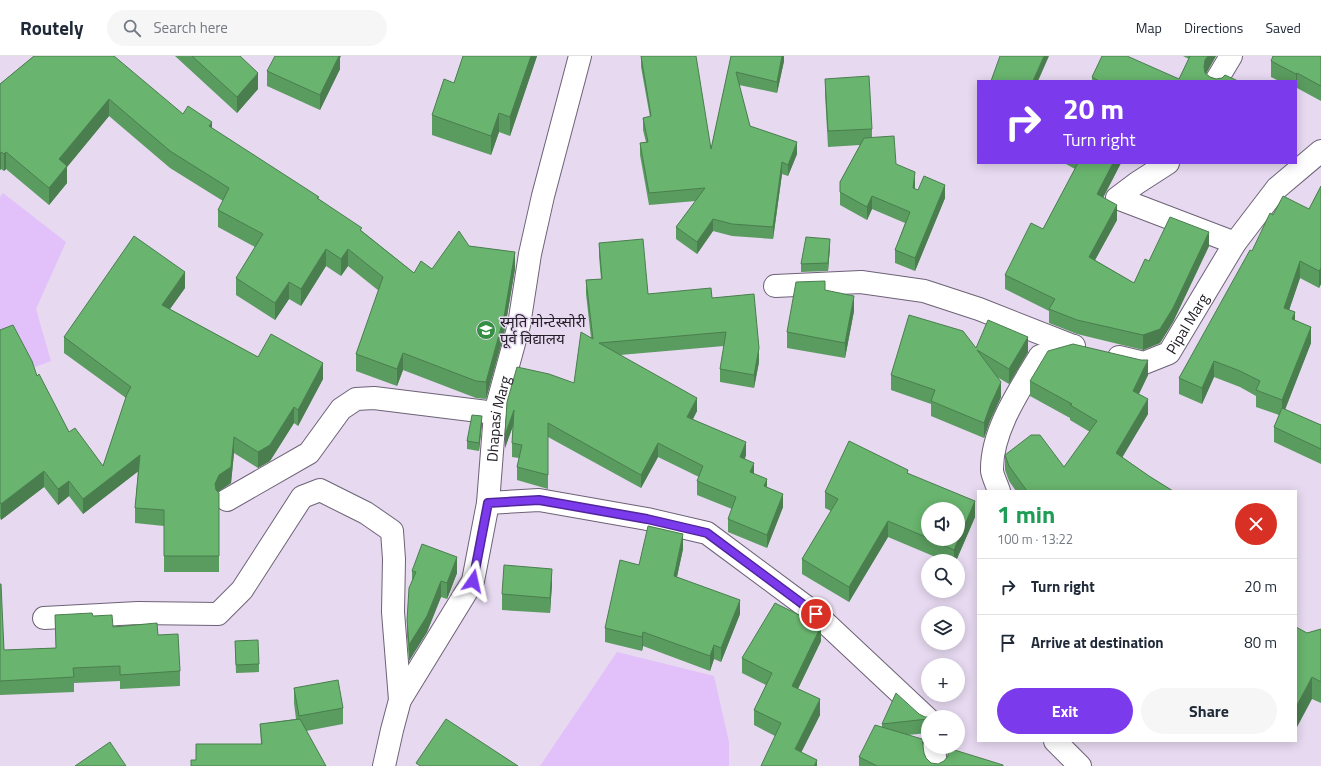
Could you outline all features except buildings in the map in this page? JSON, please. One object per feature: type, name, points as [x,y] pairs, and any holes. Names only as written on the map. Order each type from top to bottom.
[{"type":"street","name":"Dhapasi Marg","points":[[384,766],[400,700],[473,581],[488,503],[495,413],[518,325],[530,254],[543,196],[580,56]]},
{"type":"street","points":[[1217,80],[1231,56]]},
{"type":"street","name":"Pipal Marg","points":[[775,286],[861,282],[924,291],[979,309],[1073,346],[1144,363],[1168,353],[1235,243],[1277,188],[1321,151]]},
{"type":"street","points":[[1166,164],[1117,198],[1235,243]]},
{"type":"street","points":[[999,490],[992,472],[993,449],[1011,403],[1040,356],[1073,346]]},
{"type":"street","points":[[227,500],[309,453],[341,409],[356,399],[374,398],[495,413]]},
{"type":"street","points":[[44,618],[138,613],[218,614],[242,590],[302,497],[320,490],[366,513],[392,531],[394,559],[393,612],[400,700]]},
{"type":"street","points":[[488,503],[539,500],[647,519],[707,533],[816,614],[921,713]]},
{"type":"street","points":[[1056,742],[1080,766]]},
{"type":"street","points":[[935,754],[936,766]]},
{"type":"shaded area","points":[[3,193],[66,242],[36,309],[51,361],[0,380],[0,197]]},
{"type":"shaded area","points":[[617,652],[714,676],[729,742],[729,766],[540,766]]},
{"type":"place","name":"स्मृति मोन्टेस्सोरी पूर्व विद्यालय","points":[[486,330]]},
{"type":"route","points":[[473,581],[488,503],[539,500],[647,519],[707,533],[816,614]]}]
